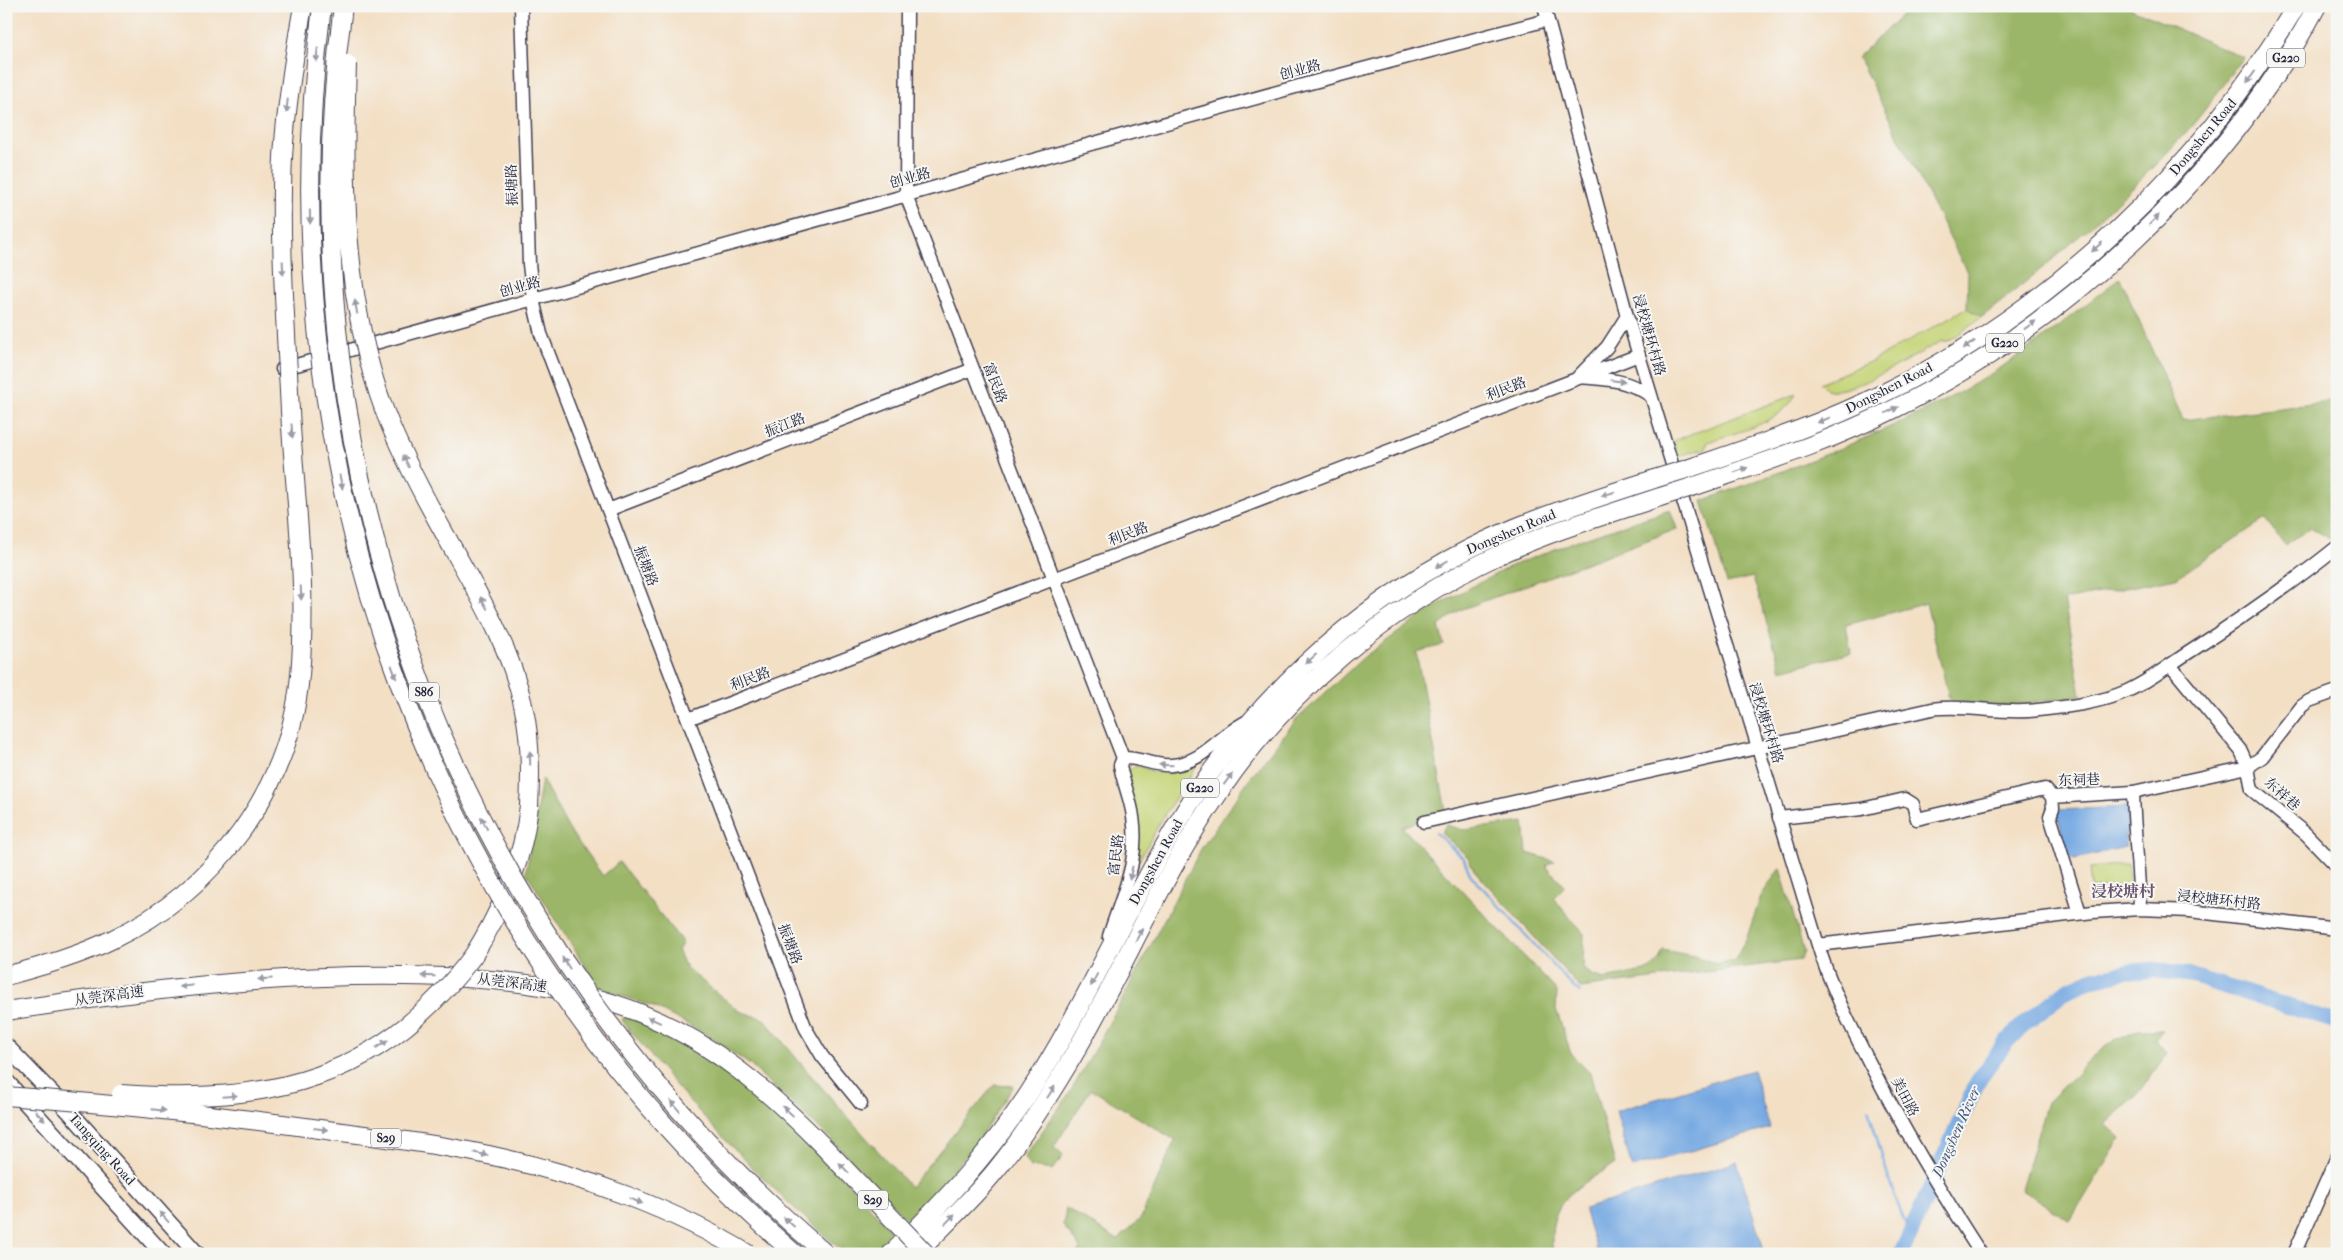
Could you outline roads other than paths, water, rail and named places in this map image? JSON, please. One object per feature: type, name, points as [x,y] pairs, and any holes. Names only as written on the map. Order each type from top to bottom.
[{"type":"highway","points":[[6,976],[67,958],[112,940],[153,917],[183,895],[217,863],[246,826],[269,785],[287,738],[300,676],[302,614],[283,273],[282,198],[287,112],[303,6]]},
{"type":"highway","name":"S86","points":[[322,6],[313,90],[310,170],[312,263],[320,360],[335,455],[354,540],[373,610],[396,677],[428,757],[471,844],[519,928],[572,1010],[632,1088],[696,1161],[718,1184],[795,1254]]},
{"type":"highway","name":"S86","points":[[343,6],[333,105],[330,163],[331,252],[338,340],[351,428],[371,526],[392,602],[421,686],[457,768],[496,848],[539,922],[586,994],[638,1062],[706,1141],[753,1188],[826,1254]]},
{"type":"highway","points":[[6,1086],[196,1098],[233,1096],[288,1086],[342,1067],[391,1038],[435,1001],[473,956],[494,920],[512,882],[523,845],[529,806],[528,734],[523,705],[513,671],[488,612],[426,501],[396,437],[376,384],[358,315],[348,251],[344,179],[350,6]]},
{"type":"highway","name":"Dongshen Road","points":[[891,1254],[964,1181],[1012,1118],[1059,1043],[1177,823],[1221,758],[1253,719],[1289,680],[1344,630],[1425,574],[1469,549],[1513,528],[1769,441],[1846,411],[1920,374],[1992,330],[2060,279],[2142,205],[2184,162],[2238,96],[2296,6]]},
{"type":"highway","name":"Dongshen Road","points":[[916,1254],[995,1172],[1037,1114],[1097,1014],[1193,832],[1235,769],[1284,712],[1356,644],[1434,589],[1499,555],[1544,536],[1799,450],[1861,425],[1930,390],[2002,346],[2071,294],[2136,237],[2197,175],[2252,108],[2296,43],[2318,6]]},
{"type":"highway","name":"从莞深高速","points":[[6,1011],[116,995],[234,981],[350,976],[446,976],[522,982],[581,994],[648,1016],[715,1052],[765,1090],[822,1145],[926,1254]]},
{"type":"highway","name":"S29","points":[[6,1096],[261,1121],[422,1143],[501,1158],[548,1170],[617,1194],[691,1224],[748,1254]]},
{"type":"main road","name":"Tangqing Road","points":[[6,1046],[68,1110],[197,1254]]},
{"type":"main road","name":"Tangqing Road","points":[[6,1081],[163,1254]]},
{"type":"street","name":"振塘路","points":[[521,6],[529,264],[533,299],[541,334],[806,1028],[822,1056],[861,1104]]},
{"type":"street","name":"富民路","points":[[907,6],[906,195],[1123,758],[1120,765],[1133,815],[1134,854],[1129,879],[1109,935],[1106,955]]},
{"type":"street","name":"浸校塘环村路","points":[[1544,6],[1627,316],[1818,945],[2080,914],[2140,909],[2190,912],[2337,929]]},
{"type":"street","name":"创业路","points":[[282,369],[1310,83],[1547,20]]},
{"type":"street","name":"利民路","points":[[1578,377],[1607,347],[1627,316]]},
{"type":"street","name":"利民路","points":[[688,719],[1639,355]]},
{"type":"street","name":"振江路","points":[[608,510],[973,369]]},
{"type":"street","name":"利民路","points":[[1578,377],[1626,382],[1635,385],[1651,396]]},
{"type":"street","points":[[1424,822],[1946,707],[2010,712],[2036,711],[2071,705],[2126,691],[2170,665],[2288,586],[2337,547]]},
{"type":"street","name":"东祥巷","points":[[2170,665],[2242,752],[2248,767],[2252,790],[2306,834],[2337,866]]},
{"type":"street","name":"东祠巷","points":[[1779,818],[1862,809],[1905,799],[1913,804],[1917,819],[2045,789],[2052,797],[2133,792],[2248,767],[2262,758],[2302,706],[2309,701],[2337,691]]},
{"type":"street","points":[[1123,758],[1131,757],[1165,766],[1183,763],[1201,756],[1237,725],[1253,719]]},
{"type":"street","points":[[2133,792],[2134,836],[2139,857],[2140,909]]},
{"type":"street","points":[[2052,797],[2053,808],[2050,816],[2080,914]]},
{"type":"street","name":"美田路","points":[[1818,945],[1847,1017],[1912,1143],[1981,1254]]},
{"type":"street","points":[[2294,1254],[2337,1157]]},
{"type":"water","points":[[2129,807],[2125,847],[2076,859],[2069,856],[2058,818],[2058,810]]},
{"type":"water","points":[[1753,1070],[1770,1128],[1632,1168],[1616,1111]]},
{"type":"water","points":[[1737,1162],[1765,1254],[1598,1254],[1584,1209]]},
{"type":"waterway","points":[[1436,833],[1464,859],[1470,874],[1574,988],[1581,992]]},
{"type":"waterway","name":"Dongshen River","points":[[1901,1254],[1978,1081],[2007,1041],[2026,1022],[2069,989],[2094,979],[2125,972],[2154,970],[2186,974],[2337,1022]]},
{"type":"waterway","points":[[1868,1108],[1890,1183],[1909,1234]]},
{"type":"district","name":"浸校塘村","points":[[2123,891]]}]
